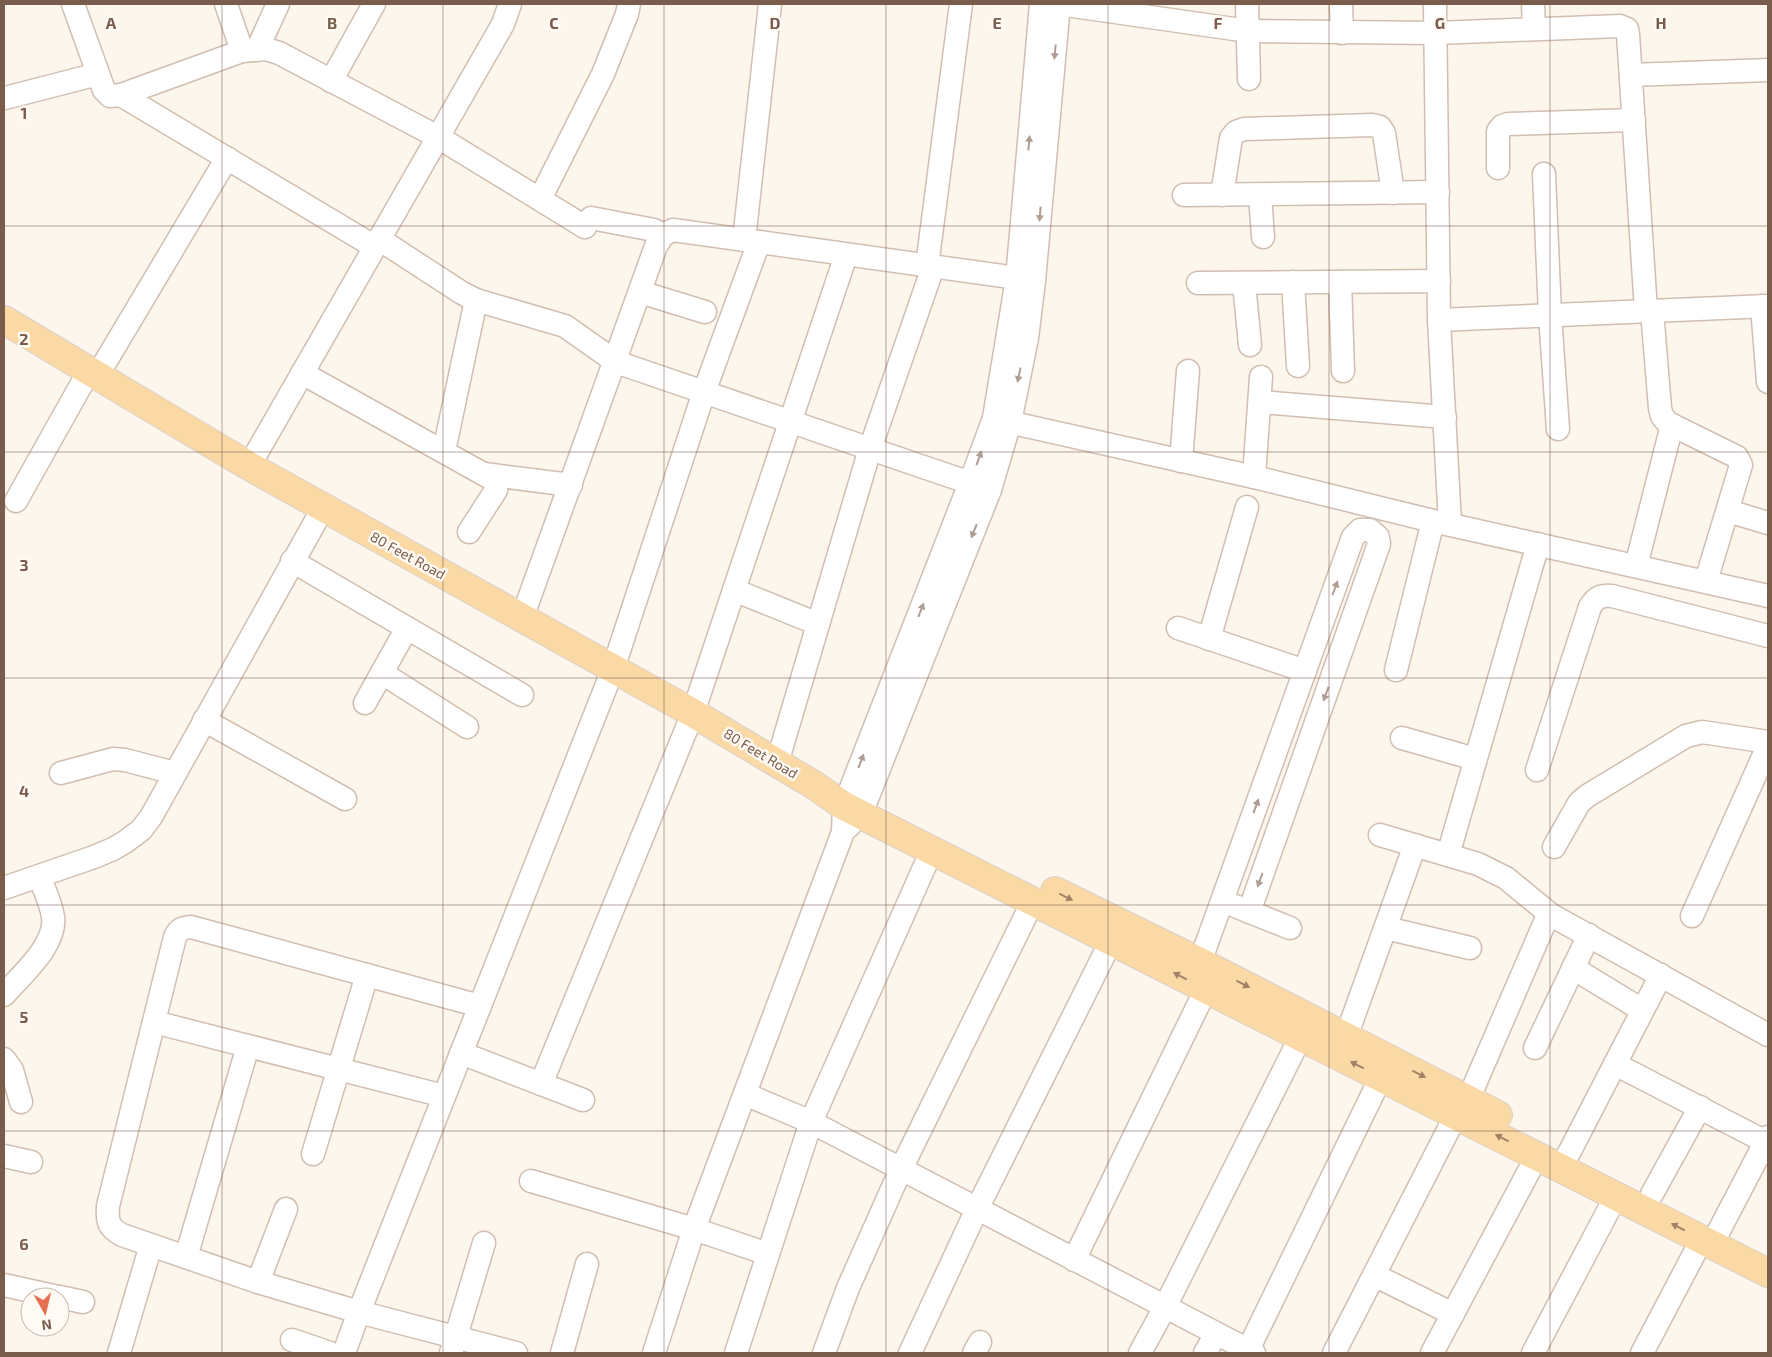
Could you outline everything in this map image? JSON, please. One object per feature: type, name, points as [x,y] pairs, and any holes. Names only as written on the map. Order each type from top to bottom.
[{"type":"main road","name":"80 Feet Road","points":[[4,320],[249,466],[693,713],[814,784],[852,809]]},
{"type":"main road","points":[[852,809],[931,852],[1381,1077],[1462,1107]]},
{"type":"main road","points":[[852,809],[1200,962],[1346,1037],[1462,1107],[1555,1158],[1616,1196],[1711,1237],[1768,1253]]},
{"type":"main road","points":[[1555,1158],[1652,1194],[1711,1237],[1768,1272]]},
{"type":"street","points":[[73,4],[104,90],[110,96],[121,96],[250,51],[266,49],[279,53],[438,137],[540,200],[588,222],[654,230],[663,235]]},
{"type":"street","points":[[226,4],[250,51]]},
{"type":"street","points":[[250,51],[278,4]]},
{"type":"street","points":[[331,81],[374,4]]},
{"type":"street","points":[[249,466],[503,24],[510,4]]},
{"type":"street","points":[[540,200],[603,74],[627,14],[629,4]]},
{"type":"street","points":[[344,1353],[613,669],[752,241],[770,4]]},
{"type":"street","points":[[777,763],[870,449],[930,266],[961,4]]},
{"type":"street","points":[[654,1353],[694,1229],[852,809],[980,487],[1027,338],[1026,280],[1041,4]]},
{"type":"street","points":[[1026,280],[1059,4],[1248,31],[1436,33],[1620,26],[1627,29],[1649,311],[1662,416],[1668,423],[1737,457],[1741,465],[1706,581]]},
{"type":"street","points":[[1247,4],[1250,80]]},
{"type":"street","points":[[1341,4],[1342,33]]},
{"type":"street","points":[[1396,670],[1441,522],[1445,417],[1439,320],[1435,4]]},
{"type":"street","points":[[1533,4],[1534,29]]},
{"type":"street","points":[[1631,76],[1768,70]]},
{"type":"street","points":[[4,100],[98,74]]},
{"type":"street","points":[[121,96],[476,300],[565,326],[616,362],[980,487]]},
{"type":"street","points":[[1498,168],[1498,131],[1502,126],[1508,124],[1634,120]]},
{"type":"street","points":[[1222,195],[1231,138],[1236,132],[1244,129],[1372,125],[1380,127],[1384,133],[1393,193]]},
{"type":"street","points":[[16,501],[227,158]]},
{"type":"street","points":[[1544,174],[1550,315],[1558,430]]},
{"type":"street","points":[[1184,195],[1438,192]]},
{"type":"street","points":[[1260,194],[1262,237]]},
{"type":"street","points":[[522,618],[616,362],[656,246],[663,235],[673,230],[1026,280]]},
{"type":"street","points":[[541,1084],[693,713],[846,254]]},
{"type":"street","points":[[1198,283],[1439,281]]},
{"type":"street","points":[[1293,282],[1298,366]]},
{"type":"street","points":[[1340,282],[1343,371]]},
{"type":"street","points":[[1244,283],[1250,345]]},
{"type":"street","points":[[640,292],[705,312]]},
{"type":"street","points":[[444,451],[476,300]]},
{"type":"street","points":[[1439,320],[1765,306],[1768,382]]},
{"type":"street","points":[[1182,461],[1188,371]]},
{"type":"street","points":[[302,373],[496,481],[496,490],[469,532]]},
{"type":"street","points":[[1254,477],[1261,377]]},
{"type":"street","points":[[1260,402],[1445,417]]},
{"type":"street","points":[[1002,420],[1768,596]]},
{"type":"street","points":[[1636,566],[1672,425]]},
{"type":"street","points":[[484,474],[571,485]]},
{"type":"street","points":[[1200,962],[1353,537],[1360,530],[1368,505]]},
{"type":"street","points":[[1209,639],[1247,507]]},
{"type":"street","points":[[4,888],[94,857],[125,842],[141,830],[151,817],[323,508]]},
{"type":"street","points":[[1728,511],[1768,523]]},
{"type":"street","points":[[1249,912],[1379,544],[1378,537],[1370,530],[1360,530]]},
{"type":"street","points":[[1448,856],[1538,544]]},
{"type":"street","points":[[292,561],[522,695]]},
{"type":"street","points":[[734,590],[818,624]]},
{"type":"street","points":[[1537,770],[1590,607],[1595,599],[1602,595],[1612,596],[1768,636]]},
{"type":"street","points":[[1322,623],[1348,631]]},
{"type":"street","points":[[365,703],[407,628]]},
{"type":"street","points":[[1178,628],[1209,639],[1307,665],[1334,670]]},
{"type":"street","points":[[382,673],[467,727]]},
{"type":"street","points":[[1290,712],[1316,722]]},
{"type":"street","points":[[204,720],[344,799]]},
{"type":"street","points":[[1554,847],[1579,803],[1587,796],[1686,736],[1702,732],[1768,742]]},
{"type":"street","points":[[1402,738],[1475,759]]},
{"type":"street","points":[[1692,916],[1768,746]]},
{"type":"street","points":[[61,773],[102,761],[125,760],[175,773]]},
{"type":"street","points":[[1246,834],[1273,844]]},
{"type":"street","points":[[1380,835],[1478,864],[1506,878],[1551,915],[1768,1035]]},
{"type":"street","points":[[1346,1037],[1415,845]]},
{"type":"street","points":[[736,1353],[811,1122],[931,852]]},
{"type":"street","points":[[4,995],[42,952],[51,938],[54,925],[53,915],[39,876]]},
{"type":"street","points":[[824,1353],[848,1288],[901,1169],[1032,901]]},
{"type":"street","points":[[1222,902],[1290,928]]},
{"type":"street","points":[[1334,1353],[1462,1107],[1545,922],[1551,915]]},
{"type":"street","points":[[480,1006],[191,927],[178,930],[108,1206],[107,1219],[113,1230],[122,1235],[258,1282],[359,1312],[453,1345],[516,1353]]},
{"type":"street","points":[[1386,928],[1470,948]]},
{"type":"street","points":[[1536,1048],[1589,935]]},
{"type":"street","points":[[910,1353],[977,1209],[1111,941]]},
{"type":"street","points":[[1573,968],[1642,1010]]},
{"type":"street","points":[[313,1154],[367,975]]},
{"type":"street","points":[[1432,1353],[1453,1314],[1615,1064],[1661,975]]},
{"type":"street","points":[[1074,1260],[1206,989]]},
{"type":"street","points":[[154,1022],[444,1096]]},
{"type":"street","points":[[1140,1353],[1166,1307],[1301,1036]]},
{"type":"street","points":[[186,1257],[248,1046]]},
{"type":"street","points":[[461,1053],[583,1100]]},
{"type":"street","points":[[4,1059],[12,1070],[21,1102]]},
{"type":"street","points":[[1615,1064],[1766,1145],[1642,1353]]},
{"type":"street","points":[[745,1094],[811,1122],[1250,1352],[1381,1077]]},
{"type":"street","points":[[1652,1194],[1700,1108]]},
{"type":"street","points":[[4,1156],[31,1162]]},
{"type":"street","points":[[531,1181],[694,1229],[768,1254]]},
{"type":"street","points":[[1533,1353],[1616,1196]]},
{"type":"street","points":[[258,1282],[286,1209]]},
{"type":"street","points":[[453,1345],[484,1243]]},
{"type":"street","points":[[119,1353],[151,1245]]},
{"type":"street","points":[[562,1353],[587,1264]]},
{"type":"street","points":[[1374,1275],[1453,1314]]},
{"type":"street","points":[[4,1285],[20,1288]]},
{"type":"street","points":[[70,1299],[83,1302]]},
{"type":"street","points":[[1205,1353],[1216,1334]]},
{"type":"street","points":[[292,1340],[330,1353]]}]
